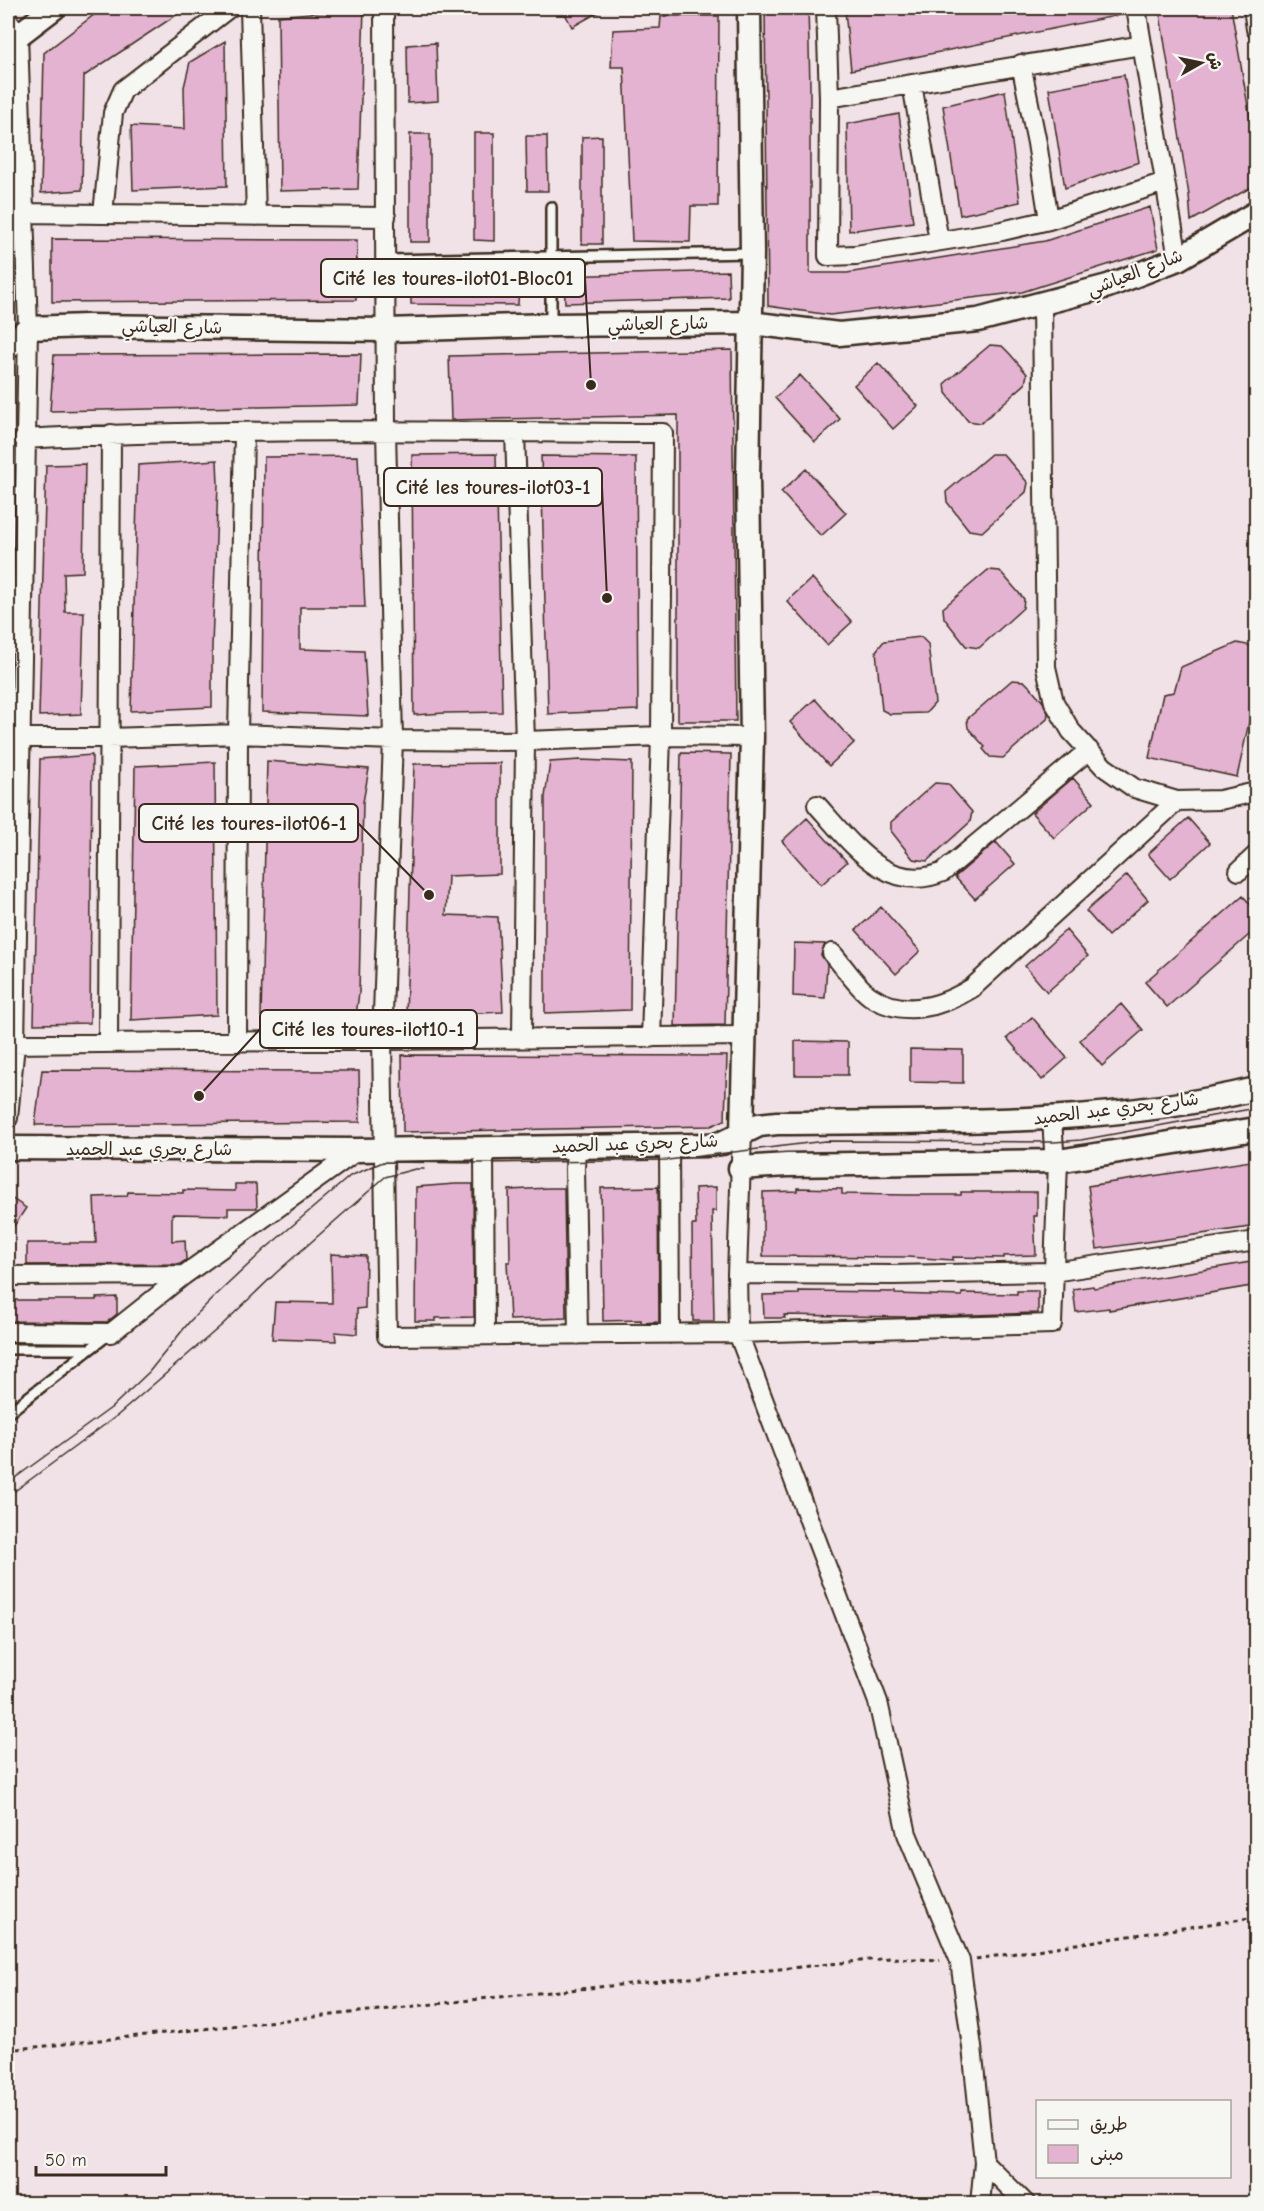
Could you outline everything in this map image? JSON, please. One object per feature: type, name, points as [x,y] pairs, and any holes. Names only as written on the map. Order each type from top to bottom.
[{"type":"street","points":[[8,1118],[11,1044],[14,738],[28,328],[23,213],[14,151],[11,33],[54,8]]},
{"type":"street","points":[[103,213],[113,113],[123,90],[229,8]]},
{"type":"street","points":[[250,8],[256,216]]},
{"type":"street","points":[[384,8],[386,430],[393,740],[382,1040],[387,1336],[738,1333],[1052,1324],[1058,1161],[1054,1150],[1052,1119]]},
{"type":"street","points":[[749,8],[752,254],[748,477],[752,737],[737,1274],[738,1333],[878,1702],[907,1834],[960,1961],[984,2162],[980,2204]]},
{"type":"street","points":[[826,8],[829,98],[828,256],[856,255],[1002,231],[1049,220],[1165,182]]},
{"type":"street","points":[[1136,8],[1178,259]]},
{"type":"street","points":[[1253,8],[1257,29]]},
{"type":"street","points":[[829,98],[1142,45]]},
{"type":"street","points":[[1021,64],[1037,142],[1049,220]]},
{"type":"street","points":[[912,84],[939,241]]},
{"type":"street","points":[[23,213],[386,217]]},
{"type":"street","name":"شارع العياشي","points":[[28,328],[87,326],[386,330],[551,325],[751,323],[839,334],[978,320],[1108,286],[1178,259],[1257,213]]},
{"type":"street","points":[[1042,303],[1046,667],[1054,702],[1071,731],[1104,767],[1134,788],[1177,801],[1220,800],[1257,792]]},
{"type":"street","points":[[8,347],[28,328]]},
{"type":"street","points":[[24,439],[111,434],[386,430],[663,433],[661,736],[651,1038]]},
{"type":"street","points":[[237,1042],[238,734],[244,432]]},
{"type":"street","points":[[515,432],[525,741],[522,1038]]},
{"type":"street","points":[[108,1043],[111,434]]},
{"type":"street","points":[[14,738],[238,734],[393,740],[525,741],[661,736],[752,737]]},
{"type":"street","points":[[817,805],[863,855],[885,871],[907,877],[929,878],[943,872],[1089,750]]},
{"type":"street","points":[[832,953],[868,995],[884,1003],[917,1008],[934,1006],[952,1000],[972,988],[1177,801]]},
{"type":"street","points":[[1239,871],[1257,855]]},
{"type":"street","points":[[11,1044],[745,1036]]},
{"type":"street","name":"شارع بحري عبد الحميد","points":[[8,1148],[384,1150],[722,1143],[759,1125],[777,1123],[1052,1119],[1144,1109],[1257,1089]]},
{"type":"street","points":[[740,1168],[788,1165],[1058,1161],[1257,1129]]},
{"type":"street","points":[[669,1145],[670,1334]]},
{"type":"street","points":[[576,1147],[578,1335]]},
{"type":"street","points":[[484,1148],[485,1335]]},
{"type":"street","points":[[8,1332],[111,1332],[184,1275],[358,1150]]},
{"type":"street","points":[[737,1274],[892,1275],[1053,1272],[1257,1241]]},
{"type":"street","points":[[8,1276],[184,1275]]},
{"type":"street","points":[[984,2162],[1026,2204]]},
{"type":"lane","points":[[551,207],[551,325]]},
{"type":"lane","points":[[386,260],[752,254]]},
{"type":"lane","points":[[8,1413],[111,1332]]},
{"type":"lane","points":[[8,1350],[90,1349]]},
{"type":"path","points":[[8,2050],[488,1998],[890,1958],[960,1961],[1257,1917]]},
{"type":"building","points":[[103,8],[187,8],[84,76],[82,190],[41,193],[44,53]]},
{"type":"building","points":[[364,8],[358,189],[280,191],[278,16]]},
{"type":"building","points":[[562,8],[606,8],[572,27]]},
{"type":"building","points":[[765,8],[808,8],[810,273],[847,273],[1045,241],[1150,207],[1158,249],[1022,292],[830,315],[768,306]]},
{"type":"building","points":[[864,8],[1125,8],[1125,14],[851,70],[845,11]]},
{"type":"building","points":[[1159,8],[1231,8],[1257,158],[1257,184],[1191,221],[1189,195]]},
{"type":"building","points":[[661,16],[719,16],[718,206],[691,206],[690,242],[632,241],[624,67],[611,67],[613,30],[660,28]]},
{"type":"building","points":[[225,41],[227,186],[133,190],[131,126],[185,129],[184,87],[190,62]]},
{"type":"building","points":[[436,43],[438,101],[408,103],[407,45]]},
{"type":"building","points":[[1124,75],[1139,162],[1065,188],[1049,89]]},
{"type":"building","points":[[1005,91],[1020,202],[960,215],[943,106]]},
{"type":"building","points":[[899,114],[913,222],[849,231],[847,124]]},
{"type":"building","points":[[474,133],[494,133],[494,241],[474,240]]},
{"type":"building","points":[[410,134],[430,134],[430,242],[410,242]]},
{"type":"building","points":[[526,136],[547,136],[548,191],[527,191]]},
{"type":"building","points":[[602,136],[602,244],[582,244],[582,137]]},
{"type":"building","points":[[52,239],[357,240],[356,300],[52,302]]},
{"type":"building","points":[[728,271],[729,298],[565,303],[564,276]]},
{"type":"building","points":[[411,278],[519,279],[518,305],[411,304]]},
{"type":"building","points":[[990,345],[1002,346],[1010,354],[1027,374],[1025,384],[981,423],[968,421],[946,393],[945,383]]},
{"type":"building","points":[[732,350],[736,721],[678,721],[678,415],[451,420],[449,356]]},
{"type":"building","points":[[361,354],[359,405],[50,411],[54,355]]},
{"type":"building","points":[[878,363],[918,406],[893,429],[854,385]]},
{"type":"building","points":[[800,375],[840,419],[815,442],[775,398]]},
{"type":"building","points":[[496,454],[502,712],[414,715],[412,455]]},
{"type":"building","points":[[991,454],[1003,454],[1028,483],[1026,492],[982,532],[969,530],[947,502],[946,492]]},
{"type":"building","points":[[358,456],[365,607],[300,607],[300,649],[364,651],[368,716],[262,712],[264,457]]},
{"type":"building","points":[[541,456],[636,457],[638,710],[548,714]]},
{"type":"building","points":[[217,460],[212,707],[131,711],[138,465]]},
{"type":"building","points":[[85,464],[83,572],[64,573],[65,612],[84,612],[81,714],[39,716],[46,465]]},
{"type":"building","points":[[806,469],[846,513],[821,536],[781,492]]},
{"type":"building","points":[[988,570],[1000,571],[1024,599],[1023,608],[979,648],[966,646],[944,618],[943,608]]},
{"type":"building","points":[[812,578],[852,622],[827,645],[787,601]]},
{"type":"building","points":[[921,637],[928,644],[935,703],[926,713],[890,714],[882,710],[876,651],[884,641]]},
{"type":"building","points":[[1237,643],[1257,647],[1257,686],[1237,777],[1149,758],[1163,694],[1174,692],[1181,667]]},
{"type":"building","points":[[1012,680],[1024,681],[1032,689],[1043,702],[1048,713],[1047,719],[1003,758],[990,757],[983,749],[985,747],[968,728],[967,719]]},
{"type":"building","points":[[815,699],[854,743],[829,766],[790,722]]},
{"type":"building","points":[[681,753],[731,754],[725,1025],[675,1026]]},
{"type":"building","points":[[92,755],[90,1023],[34,1024],[40,759]]},
{"type":"building","points":[[580,760],[632,762],[630,1010],[545,1013],[545,797],[550,762]]},
{"type":"building","points":[[267,761],[369,769],[363,802],[359,993],[356,1015],[261,1016]]},
{"type":"building","points":[[215,762],[217,1015],[131,1020],[135,766]]},
{"type":"building","points":[[500,763],[500,874],[448,876],[446,915],[498,917],[503,1012],[406,1016],[414,764]]},
{"type":"building","points":[[1073,778],[1094,802],[1054,838],[1032,813]]},
{"type":"building","points":[[935,783],[948,784],[972,812],[970,822],[927,861],[913,859],[891,831],[891,822]]},
{"type":"building","points":[[807,818],[847,862],[821,885],[782,841]]},
{"type":"building","points":[[1188,818],[1210,843],[1170,879],[1148,854]]},
{"type":"building","points":[[996,842],[1015,864],[975,899],[955,877]]},
{"type":"building","points":[[1127,875],[1148,900],[1108,936],[1086,911]]},
{"type":"building","points":[[1243,896],[1257,912],[1257,928],[1167,1007],[1145,982]]},
{"type":"building","points":[[881,907],[920,951],[896,974],[856,930]]},
{"type":"building","points":[[1066,930],[1088,956],[1047,992],[1025,966]]},
{"type":"building","points":[[794,943],[825,944],[821,955],[827,964],[825,998],[793,996]]},
{"type":"building","points":[[1121,1004],[1143,1030],[1102,1066],[1080,1040]]},
{"type":"building","points":[[1032,1017],[1067,1058],[1042,1080],[1007,1038]]},
{"type":"building","points":[[795,1041],[848,1042],[848,1075],[795,1075]]},
{"type":"building","points":[[910,1049],[963,1050],[963,1083],[910,1082]]},
{"type":"building","points":[[402,1055],[727,1056],[725,1120],[711,1126],[403,1132]]},
{"type":"building","points":[[42,1070],[359,1071],[360,1122],[35,1125]]},
{"type":"building","points":[[1257,1160],[1257,1226],[1097,1249],[1088,1186]]},
{"type":"building","points":[[235,1184],[256,1184],[257,1208],[228,1208],[228,1215],[172,1214],[172,1241],[185,1240],[186,1260],[180,1264],[27,1265],[27,1243],[96,1243],[94,1197],[127,1196],[128,1192],[235,1191]]},
{"type":"building","points":[[473,1184],[474,1317],[415,1321],[416,1187]]},
{"type":"building","points":[[658,1187],[659,1322],[603,1321],[601,1188]]},
{"type":"building","points":[[716,1187],[716,1211],[712,1211],[714,1321],[693,1321],[692,1225],[696,1225],[695,1188]]},
{"type":"building","points":[[564,1188],[566,1318],[510,1320],[507,1262],[510,1262],[509,1190]]},
{"type":"building","points":[[797,1188],[842,1189],[842,1194],[961,1195],[961,1192],[1037,1192],[1037,1216],[1034,1216],[1036,1255],[1004,1256],[1004,1258],[953,1257],[953,1260],[907,1257],[763,1256],[763,1192],[797,1191]]},
{"type":"building","points":[[8,1196],[26,1208],[8,1235]]},
{"type":"building","points":[[331,1254],[366,1256],[365,1308],[357,1309],[357,1334],[335,1332],[336,1341],[272,1339],[275,1302],[332,1303]]},
{"type":"building","points":[[1257,1261],[1257,1285],[1109,1310],[1109,1308],[1076,1312],[1073,1289],[1093,1286],[1094,1288]]},
{"type":"building","points":[[799,1291],[895,1292],[895,1294],[962,1296],[962,1293],[1017,1294],[1017,1291],[1038,1291],[1038,1313],[904,1317],[784,1315],[785,1318],[764,1318],[763,1295],[799,1294]]},
{"type":"building","points":[[117,1297],[117,1314],[107,1322],[8,1321],[8,1300],[96,1300],[96,1298]]},
{"type":"tram line","points":[[8,1483],[111,1408],[149,1372],[190,1321],[213,1298],[264,1250],[350,1176],[383,1162],[668,1160],[825,1141],[1054,1142],[1081,1140],[1256,1108]]},
{"type":"tram line","points":[[8,1496],[118,1415],[222,1325],[277,1272],[385,1177],[415,1169],[424,1169]]},
{"type":"place","name":"Cité les toures-ilot01-Bloc01","points":[[591,385]]},
{"type":"place","name":"Cité les toures-ilot03-1","points":[[607,598]]},
{"type":"place","name":"Cité les toures-ilot06-1","points":[[429,895]]},
{"type":"place","name":"Cité les toures-ilot10-1","points":[[199,1096]]}]
